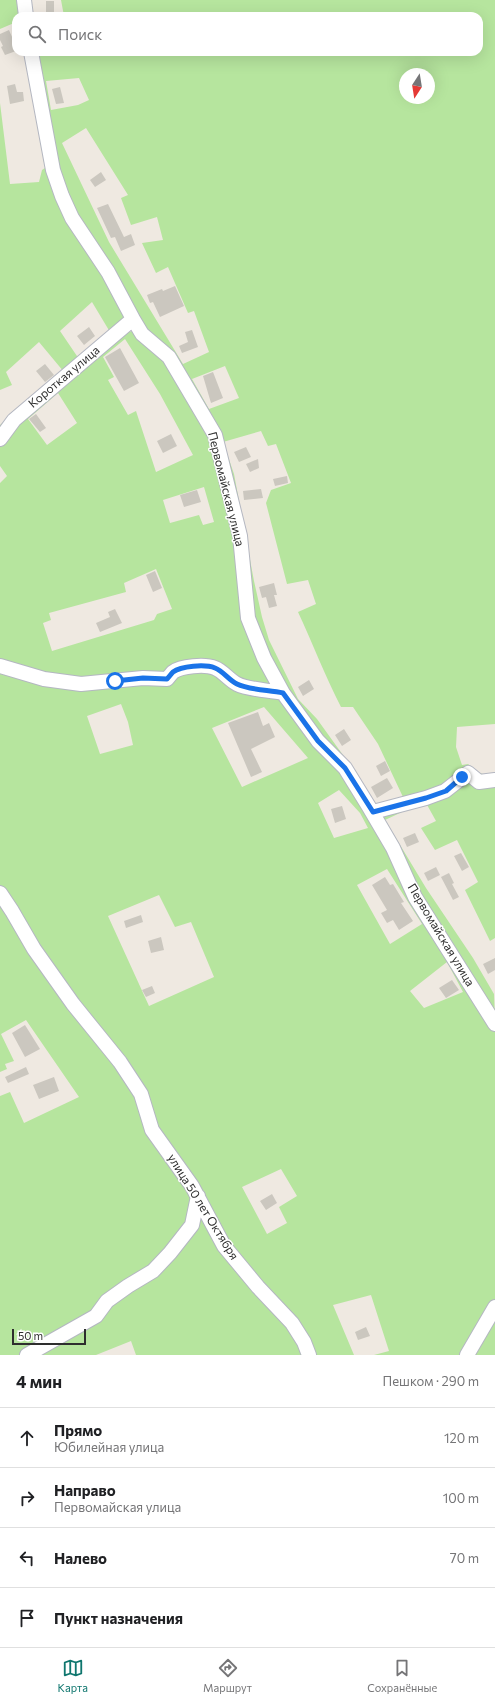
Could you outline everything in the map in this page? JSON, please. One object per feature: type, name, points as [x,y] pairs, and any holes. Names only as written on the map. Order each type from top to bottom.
[{"type":"street","points":[[24,0],[26,12]]},
{"type":"street","name":"Первомайская улица","points":[[32,56],[53,170],[62,196],[72,218],[108,272],[142,334],[169,357],[215,435],[240,536],[248,618],[264,658],[283,693],[318,741],[345,768],[373,812],[393,848],[415,897],[495,1024]]},
{"type":"street","name":"Короткая улица","points":[[0,439],[14,420],[133,319]]},
{"type":"street","points":[[0,666],[44,679],[81,684],[143,678],[167,679],[173,672],[190,666],[206,666],[216,668],[237,684],[251,689],[266,689],[283,693]]},
{"type":"street","points":[[373,812],[446,791],[468,773],[479,782],[495,780]]},
{"type":"street","name":"улица 50 лет Октября","points":[[0,893],[47,967],[73,1004],[120,1062],[141,1094],[152,1130],[198,1196],[224,1246],[258,1287],[292,1323],[304,1342],[309,1355]]},
{"type":"street","points":[[27,1355],[96,1316],[107,1301],[153,1271],[170,1253],[192,1225],[198,1196]]},
{"type":"street","points":[[467,1355],[495,1307]]},
{"type":"green space","points":[[0,0],[21,0],[23,12],[12,12],[12,24],[0,29]]},
{"type":"green space","points":[[61,0],[495,0],[495,724],[457,727],[456,747],[462,765],[468,764],[479,773],[487,775],[375,809],[286,690],[251,618],[217,435],[143,332],[62,192],[35,56],[483,56],[483,12],[63,12]],"holes":[[[79,78],[89,100],[78,105],[51,110],[46,81]],[[86,128],[128,195],[121,198],[131,225],[157,217],[163,240],[142,243],[156,273],[168,267],[188,313],[194,311],[209,352],[183,364],[109,242],[62,143]],[[225,366],[239,398],[209,409],[192,379]],[[261,431],[268,446],[276,444],[291,483],[271,490],[266,503],[287,584],[308,580],[316,604],[298,612],[341,707],[353,707],[378,744],[403,797],[375,804],[353,769],[317,719],[298,699],[269,640],[254,581],[234,474],[223,442]]]},
{"type":"green space","points":[[25,56],[29,56],[49,167],[123,307],[123,318],[118,327],[0,434],[0,425],[64,372],[39,342],[6,372],[12,385],[0,390],[0,103],[10,184],[39,182],[42,170],[45,168]],"holes":[[[92,302],[110,332],[79,359],[60,331]]]},
{"type":"green space","points":[[133,331],[162,357],[207,433],[231,517],[262,662],[348,778],[495,1029],[495,1304],[465,1355],[374,1355],[389,1351],[371,1295],[333,1305],[354,1355],[136,1355],[131,1341],[96,1355],[0,1355],[0,1096],[10,1092],[24,1123],[79,1097],[26,1020],[1,1034],[14,1061],[5,1064],[7,1069],[0,1072],[0,483],[7,476],[0,466],[0,443],[20,420],[124,333]],"holes":[[[125,339],[160,394],[193,455],[156,472],[136,411],[128,415],[108,380],[114,377],[103,357]],[[58,393],[77,423],[47,445],[28,419]],[[204,487],[214,522],[203,525],[199,515],[170,523],[163,500]],[[156,569],[172,609],[157,614],[154,620],[52,651],[43,623],[51,620],[49,613],[126,592],[124,583]],[[121,704],[128,722],[133,745],[100,754],[87,716]],[[264,707],[308,758],[242,787],[212,728]],[[339,790],[360,813],[368,828],[334,838],[318,803]],[[387,869],[422,924],[390,944],[357,885]],[[159,895],[175,927],[191,922],[214,977],[149,1006],[108,916]],[[447,962],[463,992],[424,1008],[410,991]],[[281,1169],[297,1196],[279,1207],[287,1223],[267,1234],[242,1187]]]},
{"type":"green space","points":[[466,776],[495,783],[495,938],[490,941],[465,890],[478,882],[457,840],[435,850],[421,828],[436,821],[426,803],[419,804],[385,820],[426,888],[473,958],[494,994],[495,1019],[417,896],[377,813]]},
{"type":"green space","points":[[495,1312],[495,1355],[470,1355]]},
{"type":"building","points":[[46,1],[54,1],[54,12],[46,12]]},
{"type":"building","points":[[9,30],[12,37],[12,52],[5,55],[1,47],[3,46],[0,40],[0,34]]},
{"type":"building","points":[[15,84],[17,92],[23,92],[24,101],[10,104],[7,86]]},
{"type":"building","points":[[60,87],[64,103],[56,104],[52,89]]},
{"type":"building","points":[[101,172],[106,180],[95,187],[90,180]]},
{"type":"building","points":[[108,204],[124,237],[131,234],[135,245],[121,251],[115,237],[111,238],[97,208]]},
{"type":"building","points":[[175,286],[184,306],[160,317],[153,302],[150,303],[147,295]]},
{"type":"building","points":[[89,327],[95,336],[84,345],[77,336]]},
{"type":"building","points":[[192,330],[198,347],[182,353],[179,346],[188,342],[185,332]]},
{"type":"building","points":[[120,348],[139,383],[124,391],[105,357]]},
{"type":"building","points":[[45,364],[54,375],[45,382],[36,371]]},
{"type":"building","points":[[213,372],[223,398],[211,403],[203,376]]},
{"type":"building","points":[[36,414],[46,428],[40,432],[29,419]]},
{"type":"building","points":[[171,434],[177,446],[163,453],[157,441]]},
{"type":"building","points":[[246,447],[251,457],[239,462],[234,452]]},
{"type":"building","points":[[258,459],[259,468],[250,472],[246,464]]},
{"type":"building","points":[[287,476],[288,483],[275,486],[273,479]]},
{"type":"building","points":[[261,489],[263,498],[244,500],[243,491]]},
{"type":"building","points":[[197,490],[201,502],[184,507],[180,495]]},
{"type":"building","points":[[155,571],[162,588],[153,592],[146,575]]},
{"type":"building","points":[[274,583],[277,595],[274,595],[277,606],[269,608],[266,597],[262,598],[259,587]]},
{"type":"building","points":[[115,609],[122,623],[100,632],[96,623],[110,617],[108,612]]},
{"type":"building","points":[[309,680],[314,689],[303,696],[298,687]]},
{"type":"building","points":[[258,712],[263,726],[269,723],[275,737],[251,749],[262,772],[251,777],[228,723]]},
{"type":"building","points":[[344,729],[351,740],[342,746],[335,735]]},
{"type":"building","points":[[385,761],[390,771],[381,776],[376,766]]},
{"type":"building","points":[[387,778],[393,788],[377,798],[371,787]]},
{"type":"building","points":[[342,806],[346,819],[335,823],[331,809]]},
{"type":"building","points":[[415,833],[419,842],[407,847],[403,838]]},
{"type":"building","points":[[461,853],[469,867],[462,871],[454,856]]},
{"type":"building","points":[[436,867],[440,875],[428,881],[424,873]]},
{"type":"building","points":[[449,873],[454,883],[452,884],[459,897],[453,900],[441,877]]},
{"type":"building","points":[[385,877],[390,885],[393,884],[404,902],[401,903],[413,921],[399,930],[393,920],[387,923],[381,913],[387,910],[372,885]]},
{"type":"building","points":[[141,915],[143,922],[126,928],[124,921]]},
{"type":"building","points":[[161,937],[164,950],[151,953],[148,941]]},
{"type":"building","points":[[495,958],[495,970],[488,974],[483,964]]},
{"type":"building","points":[[452,980],[459,990],[446,998],[439,988]]},
{"type":"building","points":[[152,986],[155,993],[146,997],[142,990]]},
{"type":"building","points":[[25,1025],[40,1049],[25,1057],[12,1033]]},
{"type":"building","points":[[26,1067],[29,1074],[8,1083],[5,1077]]},
{"type":"building","points":[[54,1077],[59,1091],[39,1099],[33,1085]]},
{"type":"building","points":[[272,1194],[277,1203],[266,1210],[260,1201]]},
{"type":"building","points":[[366,1327],[370,1336],[358,1340],[355,1332]]},
{"type":"route","points":[[115,681],[143,678],[167,679],[173,672],[190,666],[206,666],[216,668],[237,684],[251,689],[266,689],[283,693],[318,741],[345,768],[373,812],[446,791],[462,777]]}]
